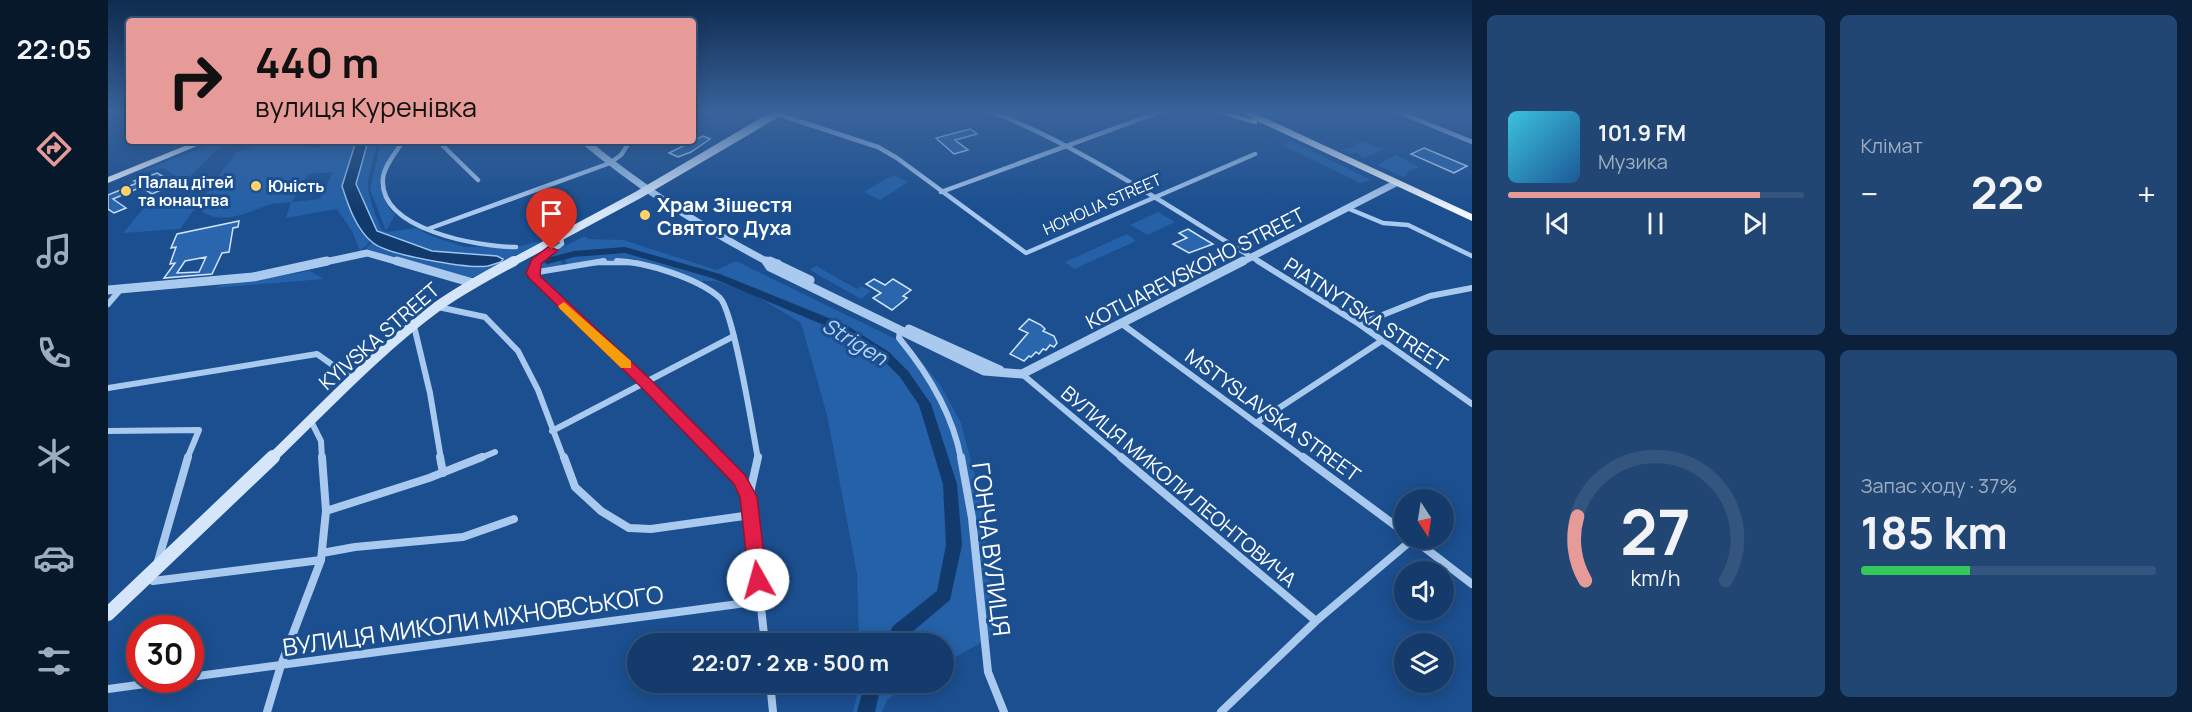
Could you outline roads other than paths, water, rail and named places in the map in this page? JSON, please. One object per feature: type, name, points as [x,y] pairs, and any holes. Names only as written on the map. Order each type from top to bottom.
[{"type":"main road","points":[[108,179],[189,144]]},
{"type":"main road","points":[[108,179],[197,144]]},
{"type":"main road","name":"KYIVSKA STREET","points":[[108,614],[355,381],[437,307],[473,283],[561,237],[724,144]]},
{"type":"main road","points":[[1313,144],[1472,218]]},
{"type":"street","points":[[401,144],[383,176],[384,192],[389,206],[398,214],[437,235],[465,245],[486,248],[516,247]]},
{"type":"street","points":[[441,144],[478,180]]},
{"type":"street","points":[[588,144],[646,190],[698,224],[766,261],[776,262],[910,329],[1007,373]]},
{"type":"street","points":[[428,229],[610,163],[621,155],[628,144]]},
{"type":"street","points":[[870,144],[897,158],[941,192],[1072,144]]},
{"type":"street","name":"PIATNYTSKA STREET","points":[[1060,144],[1252,257],[1360,324],[1472,404]]},
{"type":"street","name":"HOHOLIA STREET","points":[[941,192],[1026,253],[1255,154]]},
{"type":"street","name":"KOTLIAREVSKOHO STREET","points":[[1022,374],[1396,183]]},
{"type":"street","points":[[1347,208],[1383,223],[1408,225],[1472,256]]},
{"type":"street","points":[[532,273],[536,262],[562,244],[561,237]]},
{"type":"street","points":[[108,290],[197,284],[272,274],[367,253],[473,283]]},
{"type":"street","points":[[532,273],[606,261],[635,262],[689,280],[718,295],[724,303],[734,336],[758,459],[748,497]]},
{"type":"street","points":[[766,261],[770,267],[984,371],[1022,374]]},
{"type":"street","points":[[532,273],[646,383],[740,479],[748,497],[764,633]]},
{"type":"street","points":[[1360,324],[1433,296],[1462,288],[1472,288]]},
{"type":"street","points":[[108,304],[121,290]]},
{"type":"street","points":[[437,307],[485,317],[519,351],[538,390],[575,487],[601,511],[629,528],[651,529],[750,515]]},
{"type":"street","name":"MSTYSLAVSKA STREET","points":[[1122,324],[1394,525]]},
{"type":"street","points":[[414,326],[430,393],[443,473]]},
{"type":"street","name":"ГОНЧА ВУЛИЦЯ","points":[[900,332],[899,338],[915,357],[931,385],[947,415],[958,443],[972,518],[988,672],[1004,712]]},
{"type":"street","points":[[552,431],[734,336]]},
{"type":"street","points":[[1256,423],[1383,340]]},
{"type":"street","points":[[108,388],[316,354],[355,381]]},
{"type":"street","name":"ВУЛИЦЯ МИКОЛИ ЛЕОНТОВИЧА","points":[[1022,374],[1316,621]]},
{"type":"street","points":[[267,712],[281,664],[322,557],[326,511],[321,441],[312,423]]},
{"type":"street","points":[[108,431],[199,430],[181,474],[156,567]]},
{"type":"street","points":[[326,511],[443,473],[495,452]]},
{"type":"street","points":[[145,578],[153,581],[322,557],[355,547],[463,537],[514,519]]},
{"type":"street","points":[[1221,712],[1316,621],[1401,549]]},
{"type":"street","points":[[1426,549],[1472,584]]},
{"type":"street","name":"ВУЛИЦЯ МИКОЛИ МІХНОВСЬКОГО","points":[[204,675],[761,601]]},
{"type":"street","points":[[108,689],[126,687]]},
{"type":"street","points":[[771,693],[773,712]]},
{"type":"waterway","name":"Strigen","points":[[547,261],[574,254],[625,250],[716,276],[842,328],[885,355],[904,374],[925,404],[950,484],[954,545],[944,595],[898,633]]},
{"type":"waterway","name":"Strigen","points":[[866,712],[871,693]]},
{"type":"place","name":"Юність","points":[[256,186]]},
{"type":"place","name":"Палац дітей та юнацтва","points":[[126,191]]},
{"type":"place","name":"Храм Зішестя Святого Духа","points":[[645,215]]}]
